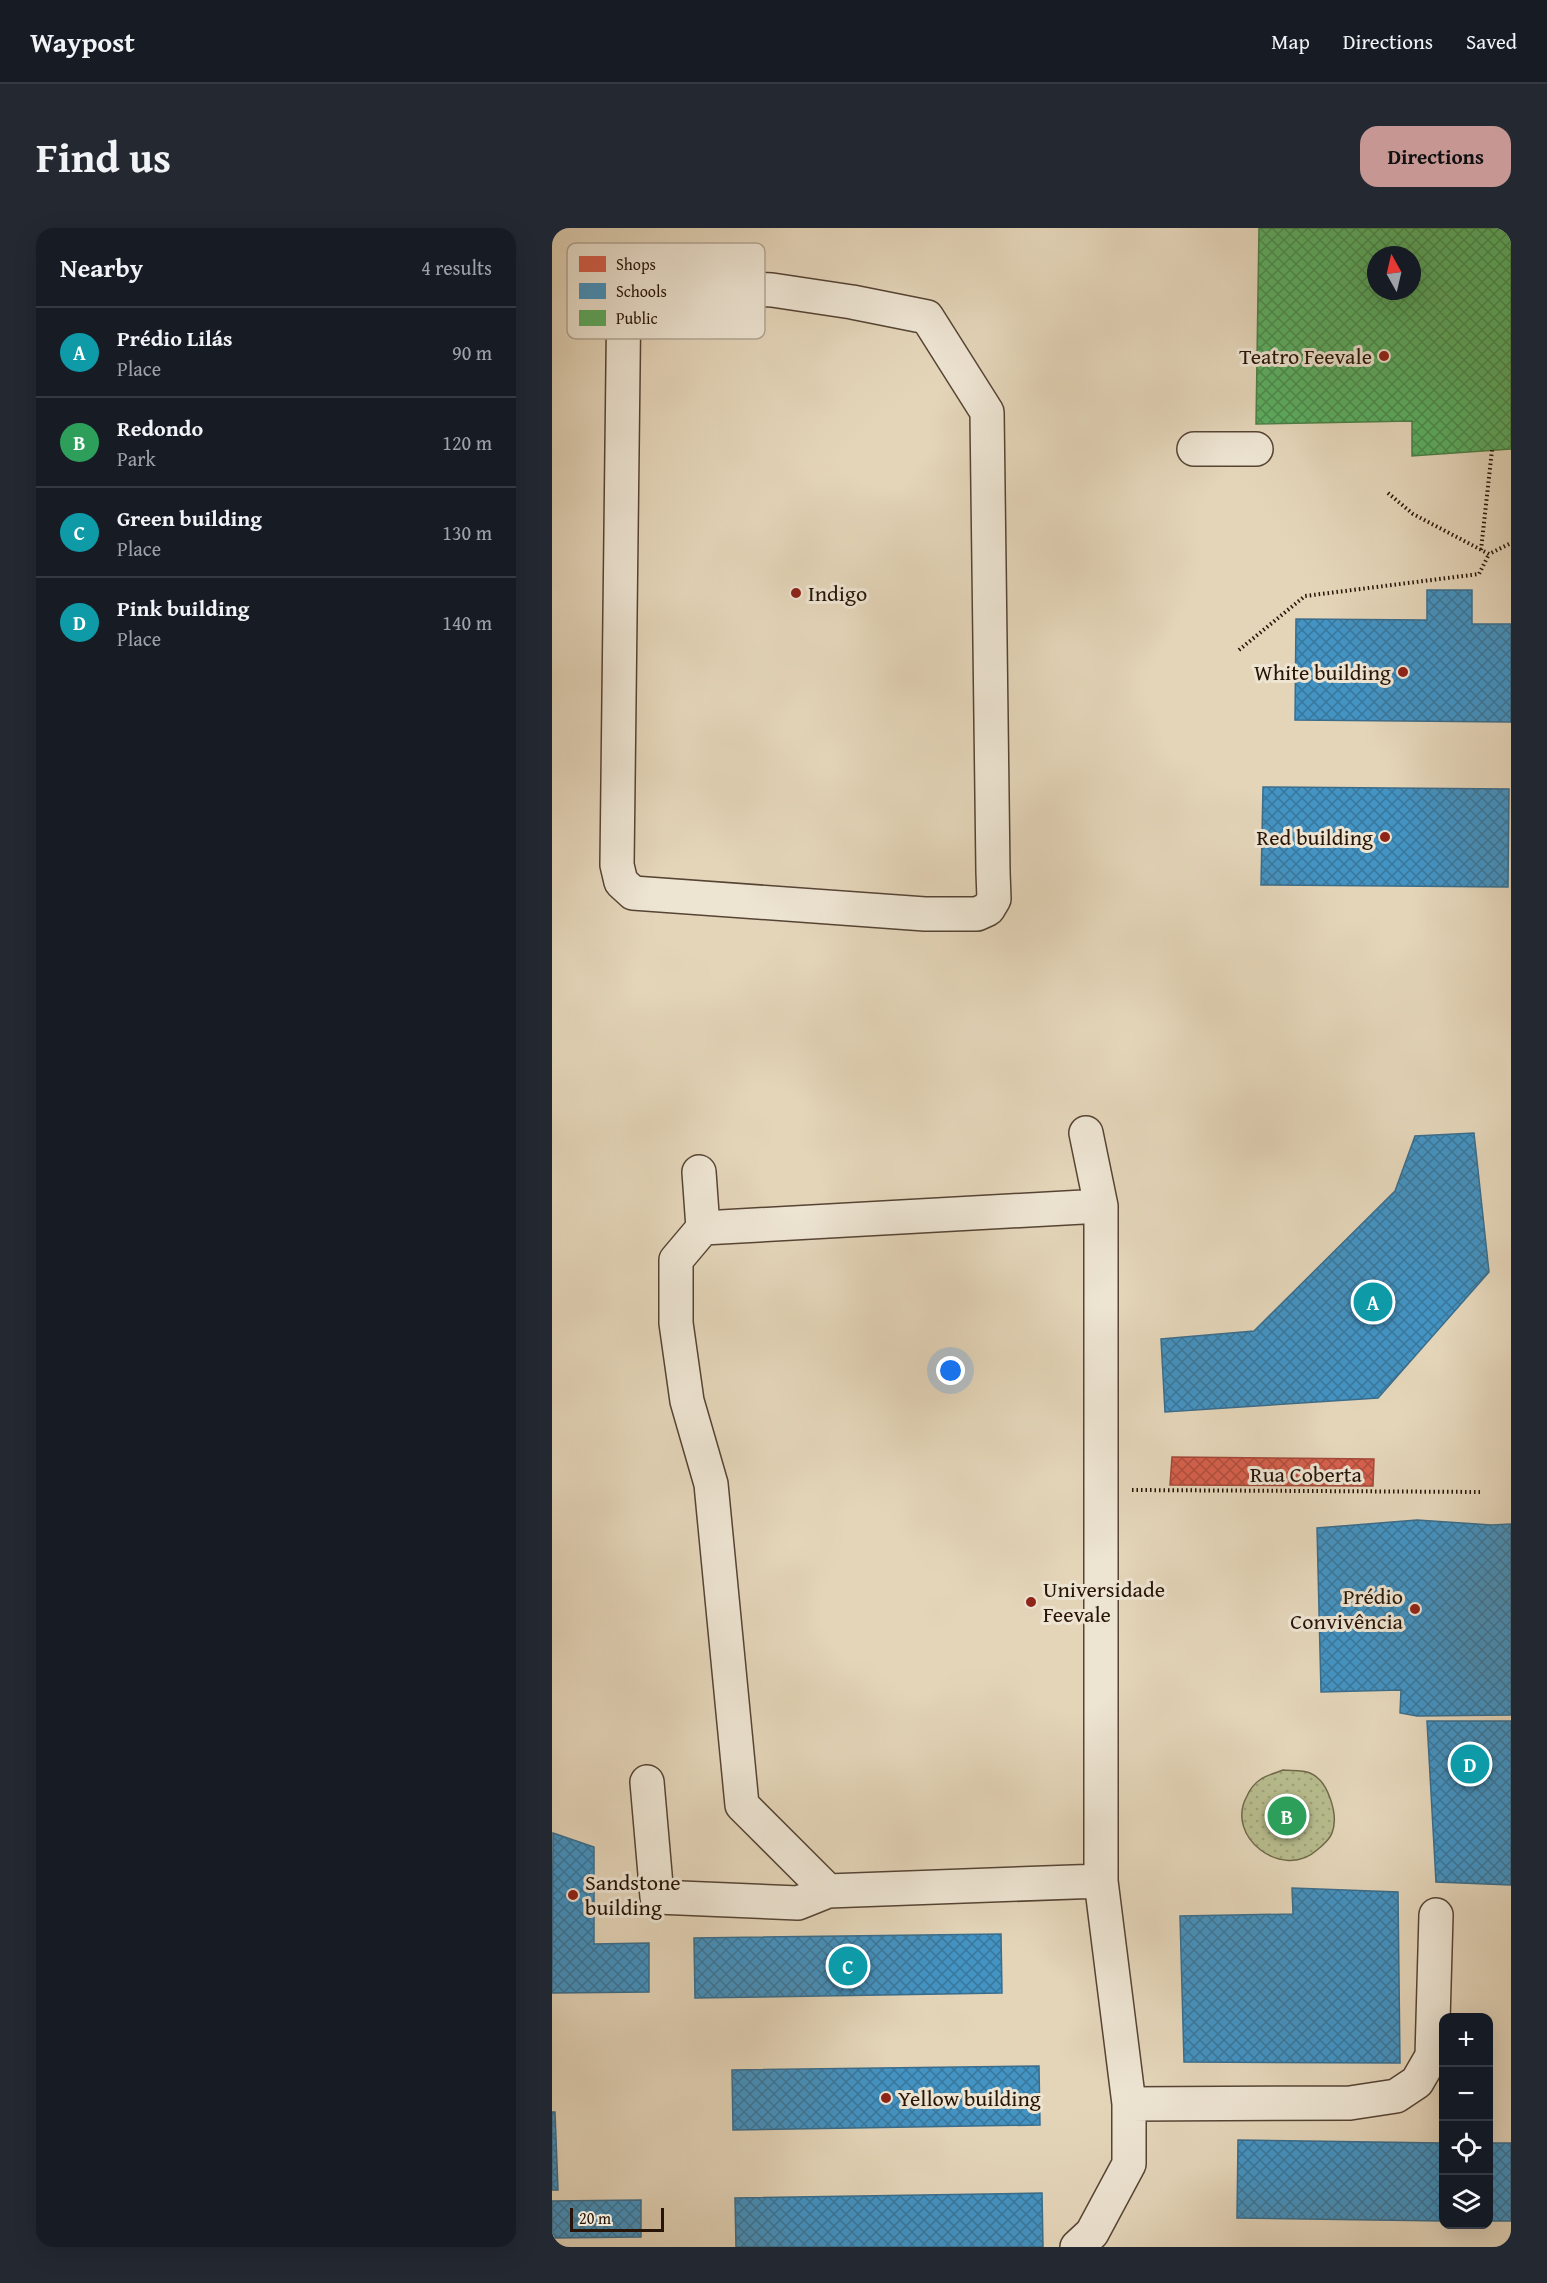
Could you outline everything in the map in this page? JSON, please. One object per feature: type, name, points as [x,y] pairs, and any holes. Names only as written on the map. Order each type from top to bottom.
[{"type":"lane","points":[[623,339],[617,865],[621,882],[633,893],[925,914],[976,914],[988,909],[993,899],[987,412],[927,317],[852,302],[765,290]]},
{"type":"lane","points":[[1194,448],[1256,449]]},
{"type":"lane","points":[[1077,2247],[1092,2233],[1129,2164],[1129,2104],[1101,1881],[1101,1206],[1086,1133]]},
{"type":"lane","points":[[699,1172],[703,1228],[676,1260],[676,1323],[687,1401],[711,1484],[742,1805],[828,1891]]},
{"type":"lane","points":[[703,1228],[1101,1206]]},
{"type":"lane","points":[[647,1782],[657,1898],[798,1903],[828,1891],[1101,1881]]},
{"type":"lane","points":[[1129,2104],[1350,2103],[1396,2096],[1417,2082],[1432,2056],[1436,1915]]},
{"type":"path","points":[[1481,550],[1492,450]]},
{"type":"path","points":[[1388,493],[1413,514],[1489,554]]},
{"type":"path","points":[[1239,650],[1305,596],[1479,574],[1489,554],[1511,543]]},
{"type":"path","name":"Rua Coberta","points":[[1128,1490],[1483,1492]]},
{"type":"green space","points":[[1283,1770],[1307,1772],[1316,1777],[1327,1790],[1333,1808],[1334,1826],[1330,1838],[1317,1850],[1303,1858],[1288,1860],[1274,1857],[1261,1850],[1250,1839],[1243,1826],[1242,1811],[1247,1796],[1255,1784]]},
{"type":"building: Shops","points":[[1172,1457],[1374,1459],[1373,1486],[1170,1485]]},
{"type":"building: Schools","name":"White building","points":[[1427,590],[1472,590],[1472,624],[1511,624],[1511,722],[1295,720],[1296,619],[1427,620]]},
{"type":"building: Schools","name":"Red building","points":[[1263,787],[1509,789],[1508,887],[1261,885]]},
{"type":"building: Schools","points":[[1474,1133],[1489,1272],[1378,1398],[1165,1412],[1161,1339],[1254,1331],[1395,1191],[1415,1136]]},
{"type":"building: Schools","name":"Prédio Convivência","points":[[1417,1520],[1492,1525],[1511,1524],[1511,1715],[1417,1716],[1400,1713],[1401,1690],[1321,1692],[1317,1528]]},
{"type":"building: Schools","points":[[1427,1721],[1511,1721],[1511,1885],[1436,1882]]},
{"type":"building: Schools","name":"Sandstone building","points":[[553,1833],[594,1847],[594,1944],[649,1943],[649,1992],[552,1993]]},
{"type":"building: Schools","points":[[1292,1888],[1398,1892],[1400,2063],[1184,2062],[1180,1916],[1293,1914]]},
{"type":"building: Schools","points":[[1001,1934],[1002,1993],[695,1998],[694,1938]]},
{"type":"building: Schools","name":"Yellow building","points":[[1039,2066],[1040,2125],[733,2130],[732,2070]]},
{"type":"building: Schools","points":[[552,2112],[555,2112],[558,2190],[552,2190]]},
{"type":"building: Schools","points":[[1238,2140],[1439,2143],[1439,2221],[1237,2218]]},
{"type":"building: Schools","points":[[1493,2143],[1511,2143],[1511,2221],[1493,2221]]},
{"type":"building: Schools","points":[[1042,2193],[1043,2247],[736,2247],[735,2198]]},
{"type":"building: Schools","points":[[641,2200],[641,2237],[552,2238],[552,2201]]},
{"type":"building: Public","name":"Teatro Feevale","points":[[1259,228],[1511,228],[1511,449],[1412,456],[1412,421],[1256,424]]},
{"type":"place","name":"Teatro Feevale","points":[[1384,356]]},
{"type":"place","name":"Indigo","points":[[796,593]]},
{"type":"place","name":"White building","points":[[1403,672]]},
{"type":"place","name":"Red building","points":[[1385,837]]},
{"type":"place","name":"Prédio Lilás","points":[[1373,1302]]},
{"type":"place","name":"Universidade Feevale","points":[[1031,1602]]},
{"type":"place","name":"Prédio Convivência","points":[[1415,1609]]},
{"type":"place","name":"Pink building","points":[[1470,1764]]},
{"type":"place","name":"Redondo","points":[[1287,1816]]},
{"type":"place","name":"Sandstone building","points":[[573,1895]]},
{"type":"place","name":"Green building","points":[[848,1966]]},
{"type":"place","name":"Yellow building","points":[[886,2098]]}]
